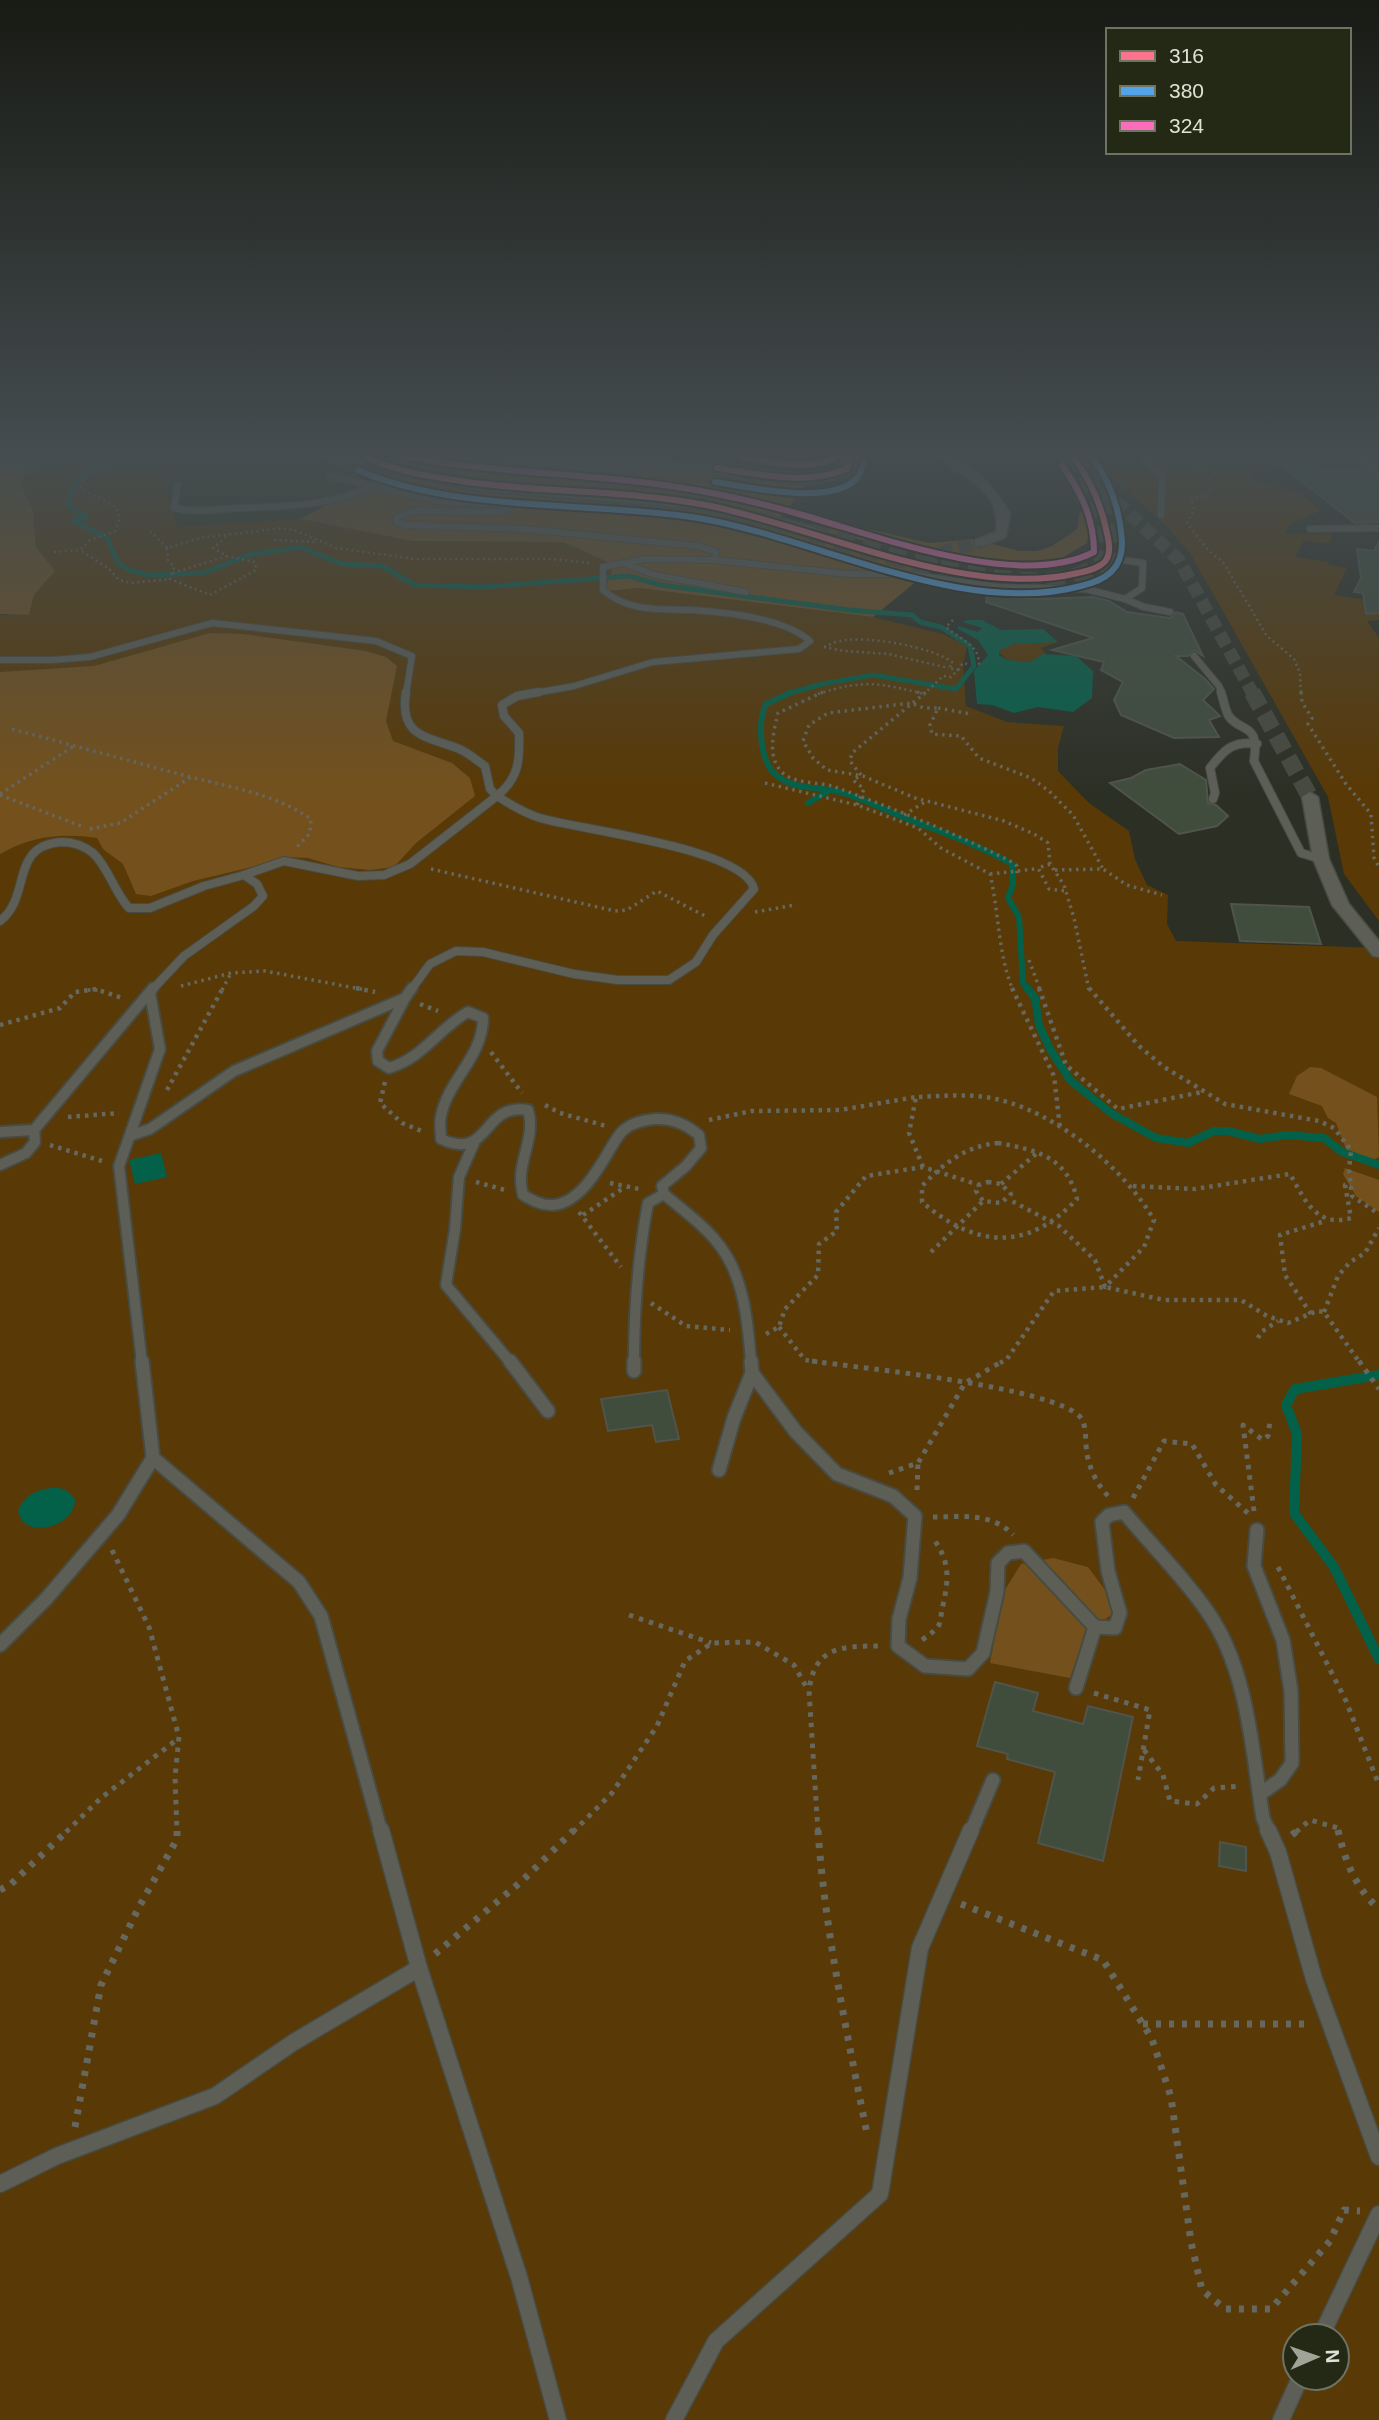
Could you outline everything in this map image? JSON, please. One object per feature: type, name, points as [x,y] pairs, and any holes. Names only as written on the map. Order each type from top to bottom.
[{"type":"street","points":[[1310,797],[1321,859],[1341,905],[1379,952]]},
{"type":"lane","points":[[0,921],[9,916],[16,903],[15,874],[22,859],[43,846],[77,842],[93,853],[106,869],[121,901],[129,908],[150,908],[204,886],[284,861],[358,876],[384,876],[410,864],[514,781],[519,767],[519,733],[501,710],[507,700],[574,685],[653,662],[790,650],[810,641],[797,632],[757,619],[631,605],[612,598],[603,590],[604,570]]},
{"type":"lane","points":[[641,570],[655,575],[747,592]]},
{"type":"lane","points":[[810,570],[849,574],[906,574],[999,587],[1086,589],[1170,612]]},
{"type":"lane","points":[[1086,589],[1110,570]]},
{"type":"lane","points":[[1125,599],[1142,588],[1143,570]]},
{"type":"lane","points":[[0,660],[52,660],[101,654],[190,626],[212,623],[376,641],[412,656],[413,663],[404,697],[405,719],[409,725],[419,737],[459,749],[485,766],[490,789],[507,804],[529,814],[684,849],[719,860],[752,880],[754,889],[713,935],[696,962],[669,980],[618,980],[574,974],[483,952],[456,951],[430,964],[405,998],[377,1051],[378,1061],[388,1068],[405,1065],[441,1035],[454,1018],[468,1012],[483,1018],[485,1029],[482,1040],[466,1064],[441,1114],[441,1139],[456,1146],[474,1143]]},
{"type":"lane","points":[[1195,656],[1219,686],[1229,717],[1248,727],[1257,744],[1254,761],[1301,853],[1321,859]]},
{"type":"lane","points":[[1213,799],[1215,793],[1210,768],[1214,762],[1230,744],[1241,740],[1257,744]]},
{"type":"lane","points":[[0,1165],[26,1153],[35,1142],[34,1130],[43,1118],[159,979],[179,960],[230,925],[263,896],[257,884],[244,875]]},
{"type":"lane","points":[[0,1644],[46,1599],[118,1515],[153,1458],[119,1166],[160,1049],[150,993]]},
{"type":"lane","points":[[132,1135],[150,1129],[234,1070],[405,998]]},
{"type":"lane","points":[[548,1411],[488,1332],[446,1285],[455,1229],[459,1177],[474,1143],[502,1112],[517,1107],[528,1110],[531,1118],[530,1132],[519,1177],[523,1195],[539,1205],[555,1207],[570,1201],[624,1129],[639,1122],[675,1119],[699,1135],[701,1148],[686,1166],[662,1186],[664,1194],[716,1240],[734,1267],[748,1325],[752,1373],[719,1470]]},
{"type":"lane","points":[[0,1132],[34,1130]]},
{"type":"lane","points":[[634,1371],[634,1318],[639,1248],[648,1203],[664,1194]]},
{"type":"lane","points":[[752,1373],[796,1432],[837,1474],[893,1496],[915,1516],[909,1578],[899,1619],[898,1646],[925,1665],[968,1669],[983,1653],[997,1592],[998,1563],[1008,1553],[1024,1551],[1095,1627],[1115,1628],[1120,1613],[1108,1570],[1102,1522],[1109,1515],[1124,1512],[1208,1612],[1228,1651],[1243,1699],[1263,1818],[1278,1852],[1314,1979],[1379,2157]]},
{"type":"lane","points":[[153,1458],[299,1583],[321,1616],[419,1968],[519,2277],[558,2420]]},
{"type":"lane","points":[[1257,1530],[1254,1566],[1283,1640],[1291,1691],[1292,1763],[1280,1780],[1260,1794]]},
{"type":"lane","points":[[1076,1688],[1095,1627]]},
{"type":"lane","points":[[674,2420],[716,2341],[880,2194],[920,1948],[993,1780]]},
{"type":"lane","points":[[0,2184],[70,2152],[215,2096],[294,2042],[419,1968]]},
{"type":"lane","points":[[1327,2322],[1373,2213]]},
{"type":"lane","points":[[1281,2420],[1294,2392]]},
{"type":"path","points":[[110,570],[119,580],[131,583],[171,576],[188,570]]},
{"type":"path","points":[[171,576],[173,570]]},
{"type":"path","points":[[171,576],[210,595],[256,570]]},
{"type":"path","points":[[1228,570],[1267,636],[1290,654],[1299,668],[1302,702],[1312,718],[1308,724],[1346,784],[1371,814],[1374,858],[1379,867]]},
{"type":"path","points":[[953,621],[946,627],[976,648],[980,658],[979,666]]},
{"type":"path","points":[[824,647],[841,640],[897,643],[943,654],[953,663],[949,668]]},
{"type":"path","points":[[808,644],[841,652],[876,653],[914,659],[958,670]]},
{"type":"path","points":[[861,776],[850,761],[852,753],[943,676],[951,677],[963,663],[967,664]]},
{"type":"path","points":[[926,693],[893,684],[867,684],[827,690],[800,699],[778,713],[773,750],[779,769],[788,777],[827,783],[863,796],[1012,862],[1017,866],[1017,876]]},
{"type":"path","points":[[971,715],[939,708],[924,708],[911,703],[828,713],[809,725],[803,741],[807,752],[823,768],[835,773],[861,776],[926,802],[989,817],[1034,832],[1048,843],[1050,864],[1066,891],[1089,990],[1139,1046],[1164,1067],[1202,1092],[1225,1104],[1319,1121],[1334,1128],[1351,1150],[1349,1170],[1352,1196],[1379,1214]]},
{"type":"path","points":[[939,708],[930,726],[932,734],[961,736],[979,758],[1031,778],[1049,791],[1073,815],[1103,869],[1127,885],[1162,895]]},
{"type":"path","points":[[12,729],[281,800],[312,819],[310,833],[284,861]]},
{"type":"path","points":[[0,794],[74,746]]},
{"type":"path","points":[[857,805],[864,789],[853,780],[861,776]]},
{"type":"path","points":[[0,794],[90,829],[120,823],[191,777]]},
{"type":"path","points":[[799,792],[805,780]]},
{"type":"path","points":[[765,783],[857,805],[918,828],[951,855],[990,874],[1050,864]]},
{"type":"path","points":[[904,815],[926,802]]},
{"type":"path","points":[[77,842],[90,829]]},
{"type":"path","points":[[410,864],[615,911],[627,909],[657,891],[708,917]]},
{"type":"path","points":[[1036,868],[1049,889],[1066,891]]},
{"type":"path","points":[[1054,870],[1103,869]]},
{"type":"path","points":[[990,874],[997,903],[1006,974],[1035,1041],[1054,1076],[1060,1129]]},
{"type":"path","points":[[730,916],[795,905]]},
{"type":"path","points":[[1029,960],[1066,1065],[1118,1109],[1202,1092]]},
{"type":"path","points":[[0,1025],[60,1008],[75,992],[96,989],[130,1000],[232,973],[265,971],[405,998],[454,1018]]},
{"type":"path","points":[[165,1094],[232,973]]},
{"type":"path","points":[[482,1040],[522,1093],[531,1098]]},
{"type":"path","points":[[388,1068],[380,1103],[401,1123],[429,1135]]},
{"type":"path","points":[[687,1125],[752,1111],[840,1110],[916,1097],[961,1096],[997,1099],[1014,1104],[1060,1129],[1114,1167],[1147,1204],[1154,1220],[1143,1247],[1105,1287]]},
{"type":"path","points":[[916,1097],[909,1133],[923,1167]]},
{"type":"path","points":[[541,1103],[560,1113],[624,1129]]},
{"type":"path","points":[[43,1118],[138,1112]]},
{"type":"path","points":[[35,1142],[119,1166]]},
{"type":"path","points":[[980,1144],[1009,1145],[1037,1153],[1060,1167],[1071,1177],[1077,1199],[1055,1223],[1011,1240],[992,1240],[954,1227],[937,1217],[922,1202],[922,1185],[936,1170],[980,1144]]},
{"type":"path","points":[[1001,1184],[1037,1153]]},
{"type":"path","points":[[979,1185],[923,1167],[866,1176],[836,1212],[837,1231],[819,1244],[818,1275],[785,1309],[779,1327],[789,1343],[805,1360],[1032,1395],[1072,1408],[1083,1420],[1087,1456],[1097,1485],[1124,1512],[1164,1441],[1192,1444],[1216,1485],[1255,1518],[1243,1425],[1263,1440],[1268,1436],[1270,1420]]},
{"type":"path","points":[[1133,1186],[1195,1189],[1290,1174],[1310,1207],[1325,1221]]},
{"type":"path","points":[[459,1177],[523,1195]]},
{"type":"path","points":[[985,1182],[1001,1184],[1008,1188],[1011,1194],[1001,1203],[983,1201],[977,1196],[979,1185],[985,1182]]},
{"type":"path","points":[[1311,1314],[1303,1306],[1285,1275],[1280,1235],[1325,1221],[1338,1223],[1351,1218],[1345,1185],[1351,1185]]},
{"type":"path","points":[[626,1186],[582,1216],[637,1291],[686,1326],[727,1331],[748,1325]]},
{"type":"path","points":[[1008,1199],[1055,1223],[1095,1260],[1105,1287]]},
{"type":"path","points":[[931,1252],[983,1201]]},
{"type":"path","points":[[1324,1312],[1334,1283],[1355,1256],[1366,1252],[1379,1228]]},
{"type":"path","points":[[862,1482],[918,1463],[965,1383],[1007,1359],[1054,1291],[1105,1287],[1164,1300],[1241,1300],[1278,1321],[1288,1323],[1324,1312]]},
{"type":"path","points":[[1324,1312],[1379,1389]]},
{"type":"path","points":[[1258,1338],[1261,1332],[1278,1321]]},
{"type":"path","points":[[915,1516],[991,1519],[1008,1528]]},
{"type":"path","points":[[869,2140],[844,2019],[822,1885],[809,1691],[813,1668],[827,1653],[856,1646],[898,1646],[922,1640],[939,1626],[951,1584],[942,1549],[915,1516]]},
{"type":"path","points":[[70,2152],[101,1984],[177,1839],[175,1777],[179,1737],[149,1627],[103,1533]]},
{"type":"path","points":[[1277,1566],[1335,1674],[1361,1732],[1379,1785]]},
{"type":"path","points":[[629,1615],[712,1643],[754,1642],[794,1665],[809,1691]]},
{"type":"path","points":[[419,1968],[523,1880],[581,1827],[612,1793],[657,1726],[685,1661],[712,1643]]},
{"type":"path","points":[[1076,1688],[1150,1710],[1138,1780]]},
{"type":"path","points":[[0,1891],[11,1884],[100,1798],[179,1737]]},
{"type":"path","points":[[1144,1750],[1164,1774],[1170,1801],[1197,1804],[1213,1788],[1241,1786]]},
{"type":"path","points":[[1286,1839],[1310,1820],[1338,1829],[1345,1859],[1362,1895],[1379,1909]]},
{"type":"path","points":[[943,1897],[1103,1960],[1152,2039],[1171,2097],[1191,2242],[1202,2290],[1224,2309],[1271,2309],[1330,2241],[1344,2210],[1373,2213]]},
{"type":"path","points":[[1143,2024],[1307,2025]]},
{"type":"shaded area","points":[[0,570],[54,570],[34,595],[29,615],[0,614]]},
{"type":"shaded area","points":[[54,570],[612,570],[606,586],[607,591],[638,588],[873,617],[943,634],[967,646],[963,665],[966,706],[1007,722],[1064,726],[1058,748],[1058,771],[1089,803],[1129,831],[1135,859],[1147,885],[1168,895],[1167,924],[1176,941],[1379,948],[1379,2420],[0,2420],[0,615],[29,614],[34,595]]},
{"type":"shaded area","points":[[612,570],[930,570],[873,617],[638,588],[607,591],[606,586]]},
{"type":"shaded area","points":[[1199,570],[1346,570],[1334,595],[1379,602],[1379,620],[1367,621],[1379,638],[1379,921],[1344,874],[1328,797]]},
{"type":"shaded area","points":[[982,620],[1001,630],[1043,629],[1058,642],[1014,644],[999,651],[999,655],[1007,660],[1030,662],[1043,654],[1076,656],[1093,671],[1092,698],[1073,712],[1038,707],[1014,713],[992,705],[977,704],[974,671],[988,655],[978,640],[958,629],[958,626],[978,632],[982,628],[962,622]]},
{"type":"shaded area","points":[[210,633],[243,634],[366,651],[386,657],[397,666],[386,721],[393,741],[452,763],[470,778],[475,796],[416,843],[394,867],[370,870],[338,867],[308,858],[282,857],[193,881],[151,896],[136,894],[123,864],[103,849],[97,838],[47,837],[24,843],[0,854],[0,672],[94,666]]},
{"type":"shaded area","points":[[1058,642],[1041,648],[1046,654],[1030,662],[1007,660],[998,651],[1014,644]]},
{"type":"shaded area","points":[[1310,1067],[1321,1068],[1377,1097],[1379,1157],[1373,1160],[1347,1152],[1336,1123],[1328,1118],[1322,1106],[1289,1094],[1297,1076]]},
{"type":"shaded area","points":[[161,1153],[167,1177],[135,1184],[129,1160]]},
{"type":"shaded area","points":[[1345,1168],[1379,1180],[1379,1212],[1356,1196],[1343,1174]]},
{"type":"shaded area","points":[[40,1490],[66,1490],[75,1499],[73,1509],[67,1517],[49,1527],[38,1528],[29,1526],[22,1520],[18,1511],[29,1496]]},
{"type":"shaded area","points":[[1053,1558],[1088,1567],[1114,1602],[1116,1612],[1090,1633],[1070,1678],[990,1663],[1003,1593],[1021,1564]]},
{"type":"building","points":[[1360,570],[1379,570],[1379,613],[1366,614],[1363,593],[1354,592],[1361,578]]},
{"type":"building","points":[[987,596],[1041,599],[1093,597],[1109,601],[1127,612],[1170,618],[1176,612],[1183,614],[1203,656],[1194,650],[1188,656],[1176,656],[1214,689],[1203,700],[1220,716],[1209,720],[1219,737],[1174,738],[1121,715],[1114,700],[1123,682],[1101,670],[1104,662],[1052,650],[1093,638],[986,602]]},
{"type":"building","points":[[1180,764],[1206,780],[1208,803],[1216,805],[1228,816],[1217,826],[1179,834],[1110,783],[1131,778],[1146,770]]},
{"type":"building","points":[[1231,904],[1309,907],[1321,944],[1240,941]]},
{"type":"building","points":[[667,1390],[679,1439],[656,1442],[652,1425],[608,1431],[601,1399]]},
{"type":"building","points":[[995,1682],[1038,1693],[1033,1711],[1083,1724],[1088,1706],[1133,1717],[1103,1861],[1038,1843],[1055,1772],[1007,1759],[1008,1754],[977,1746]]},
{"type":"building","points":[[1220,1842],[1246,1847],[1246,1871],[1219,1866]]},
{"type":"waterway","points":[[129,570],[149,575],[203,573],[211,570]]},
{"type":"waterway","points":[[389,570],[415,585],[482,587],[628,576],[661,585],[849,610],[912,615],[920,622],[941,627],[970,646],[974,666],[956,689],[873,675],[790,693]]},
{"type":"waterway","points":[[786,694],[790,693]]},
{"type":"waterway","points":[[790,693],[766,704],[763,712],[761,731],[766,761],[776,775],[791,784],[830,790]]},
{"type":"waterway","points":[[808,803],[830,790]]},
{"type":"waterway","points":[[830,790],[858,798],[972,844],[1012,864],[1013,884],[1008,898],[1019,917],[1023,983],[1029,990]]},
{"type":"waterway","points":[[1027,988],[1035,998],[1039,1025],[1050,1049],[1070,1080],[1111,1113],[1156,1138],[1188,1143],[1214,1131],[1228,1131],[1260,1139],[1287,1135],[1324,1138],[1342,1152],[1379,1165]]},
{"type":"waterway","points":[[1379,1375],[1295,1389],[1286,1405],[1297,1434],[1294,1513],[1334,1567],[1379,1659]]},
{"type":"tunnel","points":[[948,570],[1006,580],[1047,581],[1081,575],[1089,570]]},
{"type":"tunnel","points":[[1184,570],[1253,694]]},
{"type":"tunnel","points":[[1252,692],[1310,797]]},
{"type":"transit line","name":"380","points":[[888,570],[957,586],[1010,593],[1057,593],[1097,582],[1114,570]]},
{"type":"transit line","name":"316","points":[[950,570],[1006,579],[1051,580],[1091,570]]}]
